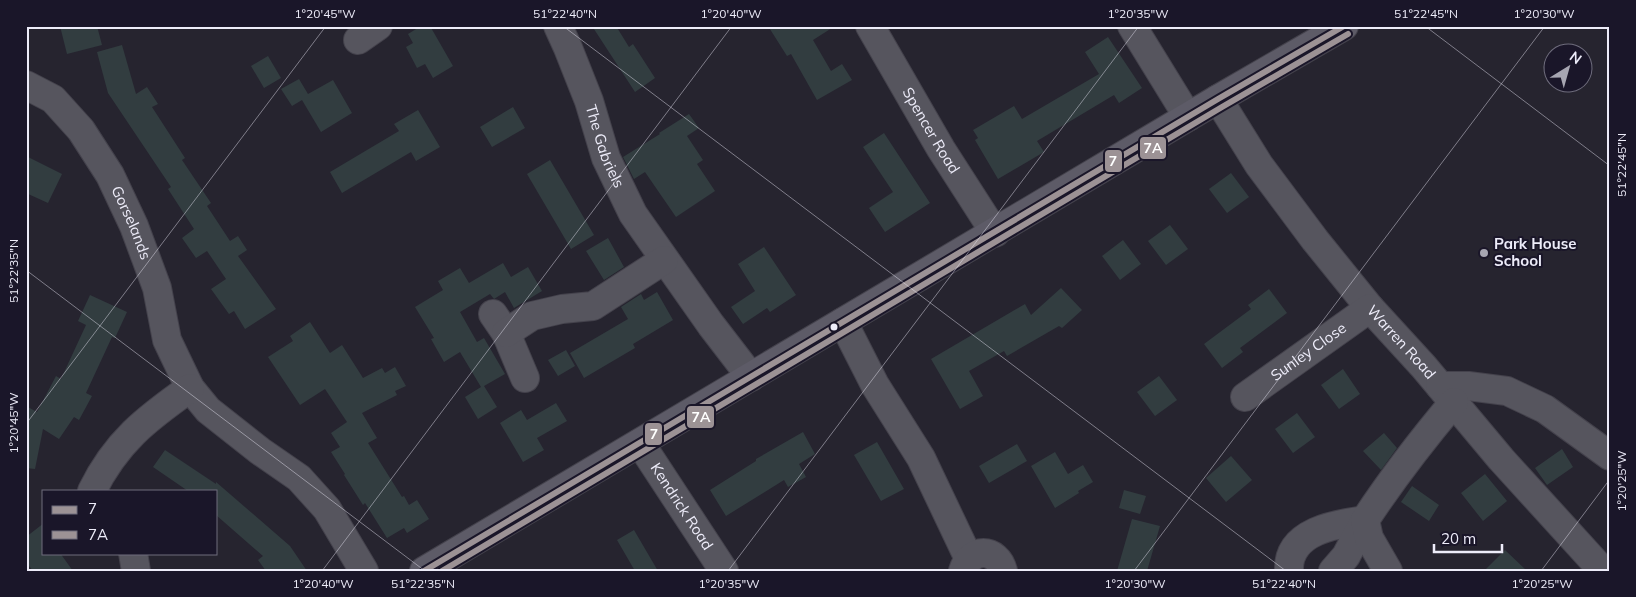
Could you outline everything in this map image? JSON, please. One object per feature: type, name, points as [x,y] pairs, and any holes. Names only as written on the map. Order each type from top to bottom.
[{"type":"main road","points":[[424,571],[1218,99],[1343,27]]},
{"type":"street","name":"The Gabriels","points":[[558,26],[589,101],[606,158],[633,214],[664,260],[751,377]]},
{"type":"street","name":"Spencer Road","points":[[870,26],[941,149],[995,233]]},
{"type":"street","points":[[1132,26],[1188,117]]},
{"type":"street","name":"Gorselands","points":[[26,85],[53,99],[81,130],[110,175],[134,226],[157,288],[166,340],[190,388],[208,410],[260,451],[299,478],[327,509],[364,571]]},
{"type":"street","name":"Warren Road","points":[[1218,99],[1260,165],[1315,240],[1370,308],[1447,394],[1501,459],[1603,571]]},
{"type":"street","points":[[525,378],[499,323],[562,309],[593,306],[664,260]]},
{"type":"street","name":"Sunley Close","points":[[1245,398],[1370,308]]},
{"type":"street","points":[[843,322],[875,385],[921,458],[966,565],[974,555],[987,553],[998,560],[1003,571]]},
{"type":"street","points":[[1333,571],[1346,556],[1382,493],[1425,436],[1447,394],[1468,386],[1507,391],[1544,409],[1608,459]]},
{"type":"street","points":[[100,487],[117,450],[135,430],[190,388]]},
{"type":"street","name":"Kendrick Road","points":[[640,443],[724,571]]},
{"type":"street","points":[[1290,571],[1290,561],[1294,553],[1300,543],[1308,537],[1320,529],[1365,520]]},
{"type":"street","points":[[1365,520],[1369,538],[1388,571]]},
{"type":"street","points":[[133,554],[136,571]]},
{"type":"building","points":[[60,26],[97,26],[102,45],[67,54]]},
{"type":"building","points":[[421,26],[430,26],[453,66],[433,78],[425,64],[417,68],[406,47],[413,43],[408,34]]},
{"type":"building","points":[[592,26],[616,26],[629,47],[633,44],[655,78],[635,92]]},
{"type":"building","points":[[768,26],[835,26],[813,40],[831,71],[842,64],[852,80],[817,100],[791,54],[787,56]]},
{"type":"building","points":[[1108,37],[1142,88],[1119,103],[1114,95],[1037,141],[1044,152],[998,179],[975,140],[978,138],[973,130],[1014,106],[1022,119],[1099,74],[1085,52]]},
{"type":"building","points":[[122,45],[136,94],[147,87],[158,104],[152,107],[185,158],[182,160],[211,203],[207,206],[230,241],[238,236],[247,250],[238,256],[276,309],[245,329],[234,311],[229,314],[211,289],[226,279],[207,251],[196,258],[182,238],[194,229],[168,189],[171,187],[108,93],[97,52]]},
{"type":"building","points":[[268,56],[281,78],[264,88],[251,66]]},
{"type":"building","points":[[299,79],[308,94],[333,80],[352,113],[321,132],[302,100],[292,106],[281,89]]},
{"type":"building","points":[[513,107],[525,128],[492,147],[480,127]]},
{"type":"building","points":[[418,110],[440,147],[416,161],[411,152],[342,193],[330,172],[399,131],[394,124]]},
{"type":"building","points":[[689,114],[699,128],[687,136],[703,160],[697,164],[715,191],[676,217],[645,172],[634,179],[623,157]]},
{"type":"building","points":[[884,133],[930,203],[885,232],[869,208],[893,192],[863,147]]},
{"type":"building","points":[[26,156],[62,174],[48,203],[26,193]]},
{"type":"building","points":[[550,160],[594,235],[571,249],[527,174]]},
{"type":"building","points":[[1231,173],[1249,197],[1227,213],[1209,189]]},
{"type":"building","points":[[1170,225],[1188,249],[1166,265],[1148,241]]},
{"type":"building","points":[[608,238],[624,267],[604,280],[586,251]]},
{"type":"building","points":[[1123,240],[1141,264],[1120,280],[1102,256]]},
{"type":"building","points":[[764,247],[796,295],[770,312],[767,308],[743,324],[731,307],[755,291],[738,264]]},
{"type":"building","points":[[503,263],[511,277],[528,267],[542,291],[514,308],[505,292],[494,299],[490,294],[460,312],[477,342],[484,338],[505,374],[484,386],[497,407],[478,419],[465,397],[481,387],[460,352],[444,362],[431,339],[434,338],[415,307],[443,290],[438,281],[460,268],[469,283]]},
{"type":"building","points":[[1061,288],[1082,310],[1062,328],[1059,326],[1007,356],[1004,351],[969,371],[983,396],[960,409],[931,359],[1025,304],[1031,315]]},
{"type":"building","points":[[1269,289],[1287,313],[1240,348],[1243,352],[1222,368],[1204,344],[1251,309],[1248,305]]},
{"type":"building","points":[[657,292],[673,320],[633,344],[635,348],[584,378],[570,353],[628,319],[621,307],[641,294],[644,300]]},
{"type":"building","points":[[90,295],[127,312],[115,338],[112,337],[86,393],[92,396],[79,420],[74,417],[59,439],[43,429],[35,469],[26,468],[26,406],[37,412],[56,376],[61,379],[86,325],[78,321]]},
{"type":"building","points":[[310,322],[330,353],[342,345],[363,378],[382,368],[385,373],[395,367],[406,386],[395,391],[397,395],[362,413],[377,438],[368,443],[402,497],[404,496],[409,505],[417,500],[429,519],[407,533],[404,528],[387,538],[365,503],[363,505],[344,475],[331,452],[340,447],[331,433],[347,422],[325,389],[300,405],[268,357],[293,341],[290,336]]},
{"type":"building","points":[[566,350],[575,366],[558,376],[548,360]]},
{"type":"building","points":[[1343,369],[1360,394],[1339,409],[1321,385]]},
{"type":"building","points":[[1159,376],[1177,400],[1155,416],[1137,392]]},
{"type":"building","points":[[556,403],[567,421],[537,438],[544,450],[523,462],[500,423],[521,410],[527,420]]},
{"type":"building","points":[[1297,413],[1315,437],[1293,453],[1275,429]]},
{"type":"building","points":[[803,432],[815,454],[799,464],[806,477],[788,487],[784,480],[726,516],[710,490],[756,461],[756,459]]},
{"type":"building","points":[[1384,433],[1397,448],[1381,470],[1363,451]]},
{"type":"building","points":[[877,442],[904,489],[881,501],[854,455]]},
{"type":"building","points":[[1017,444],[1027,461],[989,483],[979,466]]},
{"type":"building","points":[[1562,449],[1573,467],[1547,485],[1535,468]]},
{"type":"building","points":[[165,450],[216,484],[216,482],[290,546],[307,571],[266,571],[258,560],[263,556],[218,517],[218,490],[187,490],[153,467]]},
{"type":"building","points":[[1055,452],[1068,474],[1083,465],[1093,482],[1055,508],[1031,466]]},
{"type":"building","points":[[1231,456],[1252,480],[1226,502],[1206,478]]},
{"type":"building","points":[[1485,474],[1507,501],[1483,521],[1461,493]]},
{"type":"building","points":[[1412,486],[1439,505],[1429,521],[1401,502]]},
{"type":"building","points":[[1124,490],[1146,496],[1140,514],[1119,508]]},
{"type":"building","points":[[1132,519],[1160,526],[1147,571],[1117,571]]},
{"type":"building","points":[[42,525],[42,554],[61,554],[73,571],[33,571],[26,562],[26,537]]},
{"type":"building","points":[[634,530],[658,571],[635,571],[617,540]]},
{"type":"building","points":[[1505,550],[1527,571],[1484,571]]},
{"type":"transit line","name":"7","points":[[424,571],[1344,26]]},
{"type":"transit line","name":"7A","points":[[442,571],[1348,34]]},
{"type":"place","name":"Park House School","points":[[1484,253]]}]
